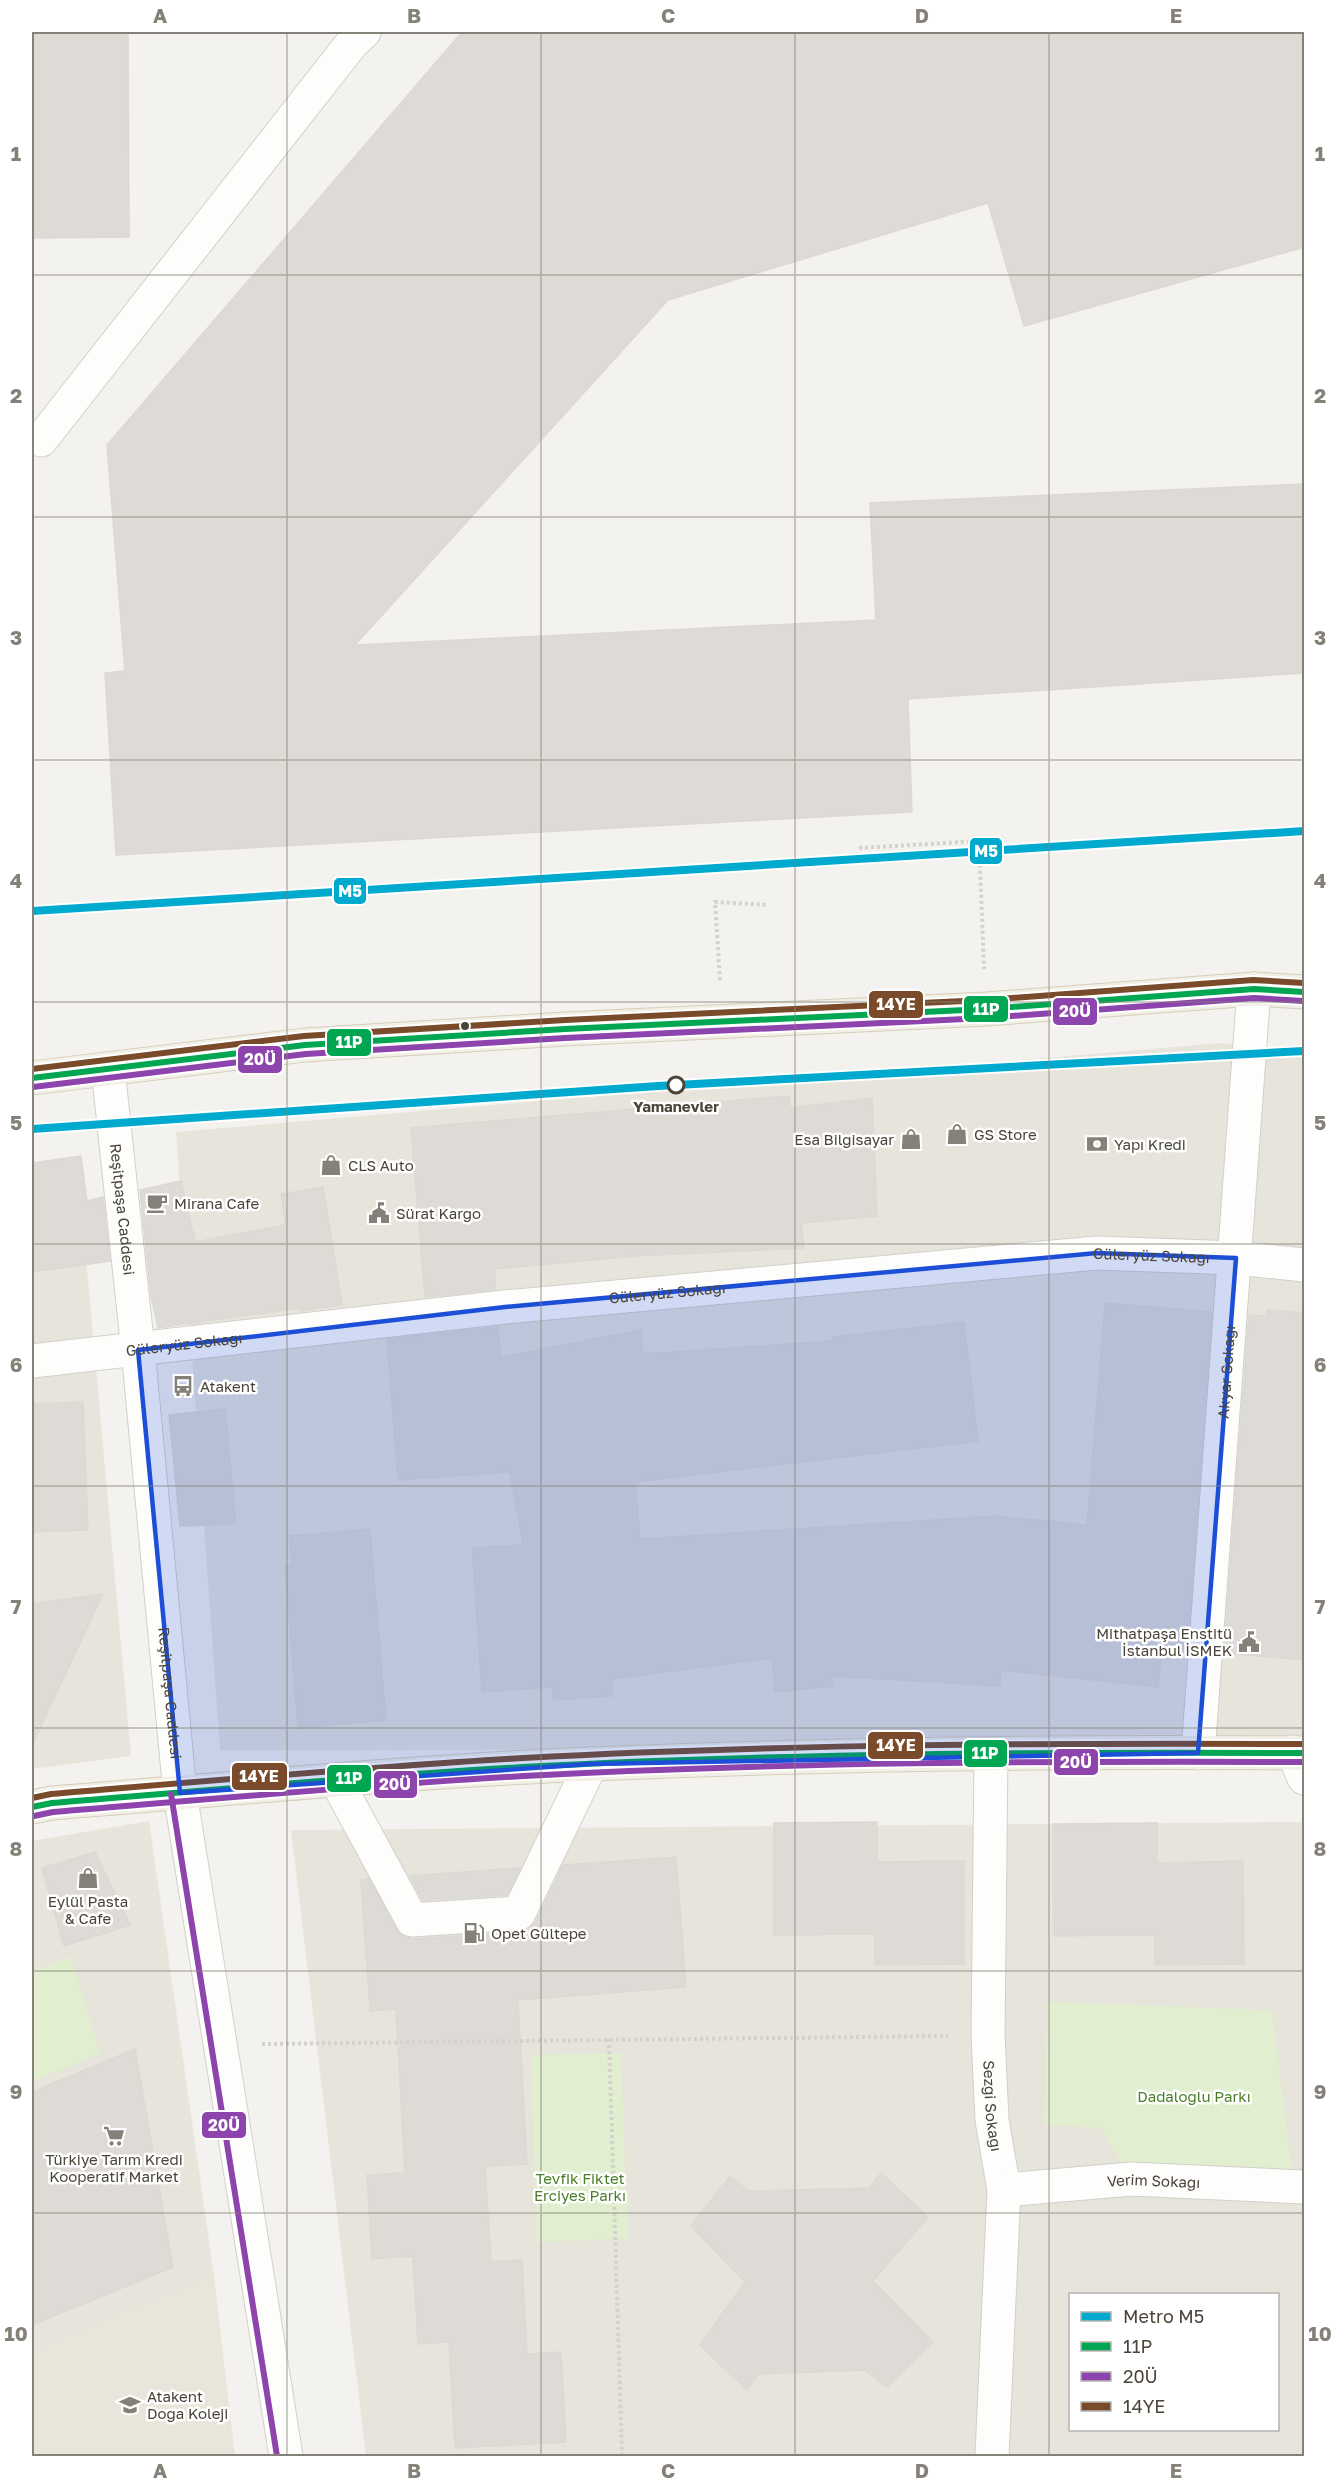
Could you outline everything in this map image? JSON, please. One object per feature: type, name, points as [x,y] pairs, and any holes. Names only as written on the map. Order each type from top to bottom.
[{"type":"main road","points":[[32,1078],[305,1045],[565,1029],[986,1009],[1254,989],[1305,992]]},
{"type":"main road","points":[[32,1807],[52,1803],[336,1780],[591,1764],[991,1754],[1198,1753],[1301,1761]]},
{"type":"street","points":[[41,440],[345,52],[364,32]]},
{"type":"street","name":"Akyar Sokağı","points":[[1198,1753],[1254,989]]},
{"type":"street","name":"Reşitpaşa Caddesi","points":[[108,1068],[138,1350],[180,1793],[286,2457]]},
{"type":"street","name":"Güleryüz Sokağı","points":[[32,1361],[505,1307],[1097,1253],[1236,1258],[1305,1265]]},
{"type":"street","name":"Sezgi Sokağı","points":[[991,1754],[988,2035],[992,2120],[1004,2190],[992,2457]]},
{"type":"street","points":[[336,1780],[412,1920],[519,1913],[591,1764]]},
{"type":"street","name":"Verim Sokağı","points":[[1004,2190],[1131,2179],[1305,2187]]},
{"type":"path","points":[[859,848],[979,841],[986,1009]]},
{"type":"path","points":[[723,1023],[715,902],[769,905]]},
{"type":"path","points":[[220,2045],[988,2035]]},
{"type":"path","points":[[609,2039],[622,2457]]},
{"type":"highlighted area","points":[[1097,1253],[1236,1258],[1198,1753],[591,1764],[180,1793],[138,1350],[505,1307]]},
{"type":"shaded area","points":[[1220,1043],[1304,1052],[1304,1749],[220,1750],[176,1132]]},
{"type":"shaded area","points":[[78,1169],[131,1756],[32,1769],[32,1173]]},
{"type":"shaded area","points":[[149,1821],[214,2276],[32,2353],[32,1841]]},
{"type":"shaded area","points":[[1304,1822],[1304,2456],[366,2456],[291,1830]]},
{"type":"shaded area","name":"Atakent Doğa Koleji","points":[[214,2276],[235,2456],[32,2456],[32,2353]]},
{"type":"green space","points":[[71,1957],[100,2053],[32,2082],[32,1971]]},
{"type":"green space","name":"Dadaloğlu Parkı","points":[[1047,2002],[1272,2010],[1294,2187],[1131,2179],[1101,2128],[1045,2125]]},
{"type":"green space","name":"Tevfik Fiktet Erciyes Parkı","points":[[621,2053],[628,2239],[536,2242],[532,2055]]},
{"type":"building","points":[[32,32],[128,32],[129,237],[32,238]]},
{"type":"building","points":[[462,32],[1305,32],[1305,247],[1024,326],[988,203],[668,300],[355,645],[876,620],[870,503],[1305,484],[1305,673],[908,699],[912,812],[116,855],[105,673],[125,671],[107,445]]},
{"type":"building","points":[[789,1096],[790,1108],[872,1098],[877,1216],[801,1223],[804,1248],[635,1256],[494,1269],[496,1289],[425,1297],[411,1128]]},
{"type":"building","points":[[81,1156],[87,1201],[103,1197],[110,1261],[32,1272],[32,1163]]},
{"type":"building","points":[[181,1181],[195,1242],[286,1225],[281,1194],[323,1187],[342,1305],[300,1311],[299,1308],[158,1328],[151,1296],[140,1190]]},
{"type":"building","points":[[1105,1303],[1212,1312],[1187,1650],[1162,1648],[1158,1687],[1001,1670],[1000,1686],[832,1676],[833,1686],[775,1692],[772,1658],[613,1679],[612,1696],[553,1700],[552,1687],[482,1692],[472,1548],[523,1545],[510,1472],[398,1480],[387,1339],[498,1327],[501,1357],[641,1330],[643,1354],[832,1341],[832,1337],[964,1322],[978,1441],[635,1482],[640,1539],[995,1516],[1087,1525]]},
{"type":"building","points":[[1267,1310],[1305,1313],[1305,1660],[1224,1653],[1249,1315],[1266,1316]]},
{"type":"building","points":[[83,1402],[88,1530],[32,1532],[32,1404]]},
{"type":"building","points":[[225,1409],[236,1524],[180,1526],[169,1415]]},
{"type":"building","points":[[370,1529],[386,1720],[298,1728],[285,1567],[292,1566],[289,1536]]},
{"type":"building","points":[[103,1594],[32,1745],[32,1604]]},
{"type":"building","points":[[877,1822],[877,1862],[964,1861],[964,1964],[875,1965],[875,1934],[774,1935],[774,1823]]},
{"type":"building","points":[[1157,1823],[1157,1863],[1243,1861],[1244,1964],[1155,1965],[1155,1935],[1054,1936],[1053,1824]]},
{"type":"building","points":[[95,1852],[130,1925],[64,1946],[42,1868]]},
{"type":"building","points":[[676,1857],[686,1987],[518,2000],[527,2164],[485,2166],[491,2262],[522,2260],[527,2354],[561,2352],[566,2442],[455,2448],[449,2342],[418,2344],[413,2256],[372,2259],[367,2175],[405,2173],[396,2009],[370,2011],[361,1880],[369,1879],[396,1929],[404,1937],[413,1939],[520,1932],[529,1929],[536,1922],[563,1865]]},
{"type":"building","points":[[520,1868],[507,1895],[423,1900],[410,1876]]},
{"type":"building","points":[[135,2049],[173,2267],[32,2325],[32,2092]]},
{"type":"building","points":[[881,2173],[928,2217],[873,2281],[933,2342],[887,2387],[865,2370],[758,2374],[747,2390],[700,2345],[745,2282],[691,2226],[730,2176],[748,2191],[869,2188]]},
{"type":"metro line","name":"M5","points":[[32,911],[1304,831]]},
{"type":"metro line","name":"M5","points":[[32,1129],[658,1086],[1304,1051]]},
{"type":"transit line","name":"14YE","points":[[32,1069],[304,1036],[565,1020],[985,1000],[1253,980],[1304,983]]},
{"type":"transit line","name":"11P","points":[[32,1078],[305,1045],[565,1029],[986,1009],[1254,989],[1304,992]]},
{"type":"transit line","name":"20Ü","points":[[33,1087],[306,1054],[565,1038],[986,1018],[1254,998],[1303,1001]]},
{"type":"transit line","name":"14YE","points":[[32,1798],[51,1794],[346,1770],[621,1753],[914,1745],[1304,1744]]},
{"type":"transit line","name":"11P","points":[[32,1807],[52,1803],[346,1779],[621,1762],[914,1754],[1304,1753]]},
{"type":"transit line","name":"20Ü","points":[[34,1816],[53,1812],[347,1788],[622,1771],[914,1763],[1304,1762]]},
{"type":"transit line","name":"20Ü","points":[[171,1794],[277,2456]]},
{"type":"place","name":"Yamanevler","points":[[676,1085]]},
{"type":"place","name":"GS Store","points":[[957,1134]]},
{"type":"place","name":"Esa Bilgisayar","points":[[911,1139]]},
{"type":"place","name":"Yapı Kredi","points":[[1097,1144]]},
{"type":"place","name":"CLS Auto","points":[[331,1165]]},
{"type":"place","name":"Mirana Cafe","points":[[157,1203]]},
{"type":"place","name":"Sürat Kargo","points":[[379,1213]]},
{"type":"place","name":"Atakent","points":[[183,1386]]},
{"type":"place","name":"Mithatpaşa Enstitü İstanbul İSMEK","points":[[1249,1642]]},
{"type":"place","name":"Eylül Pasta & Cafe","points":[[88,1878]]},
{"type":"place","name":"Opet Gültepe","points":[[474,1933]]},
{"type":"place","name":"Türkiye Tarım Kredi Kooperatif Market","points":[[114,2136]]},
{"type":"place","name":"Atakent Doğa Koleji","points":[[130,2405]]}]
